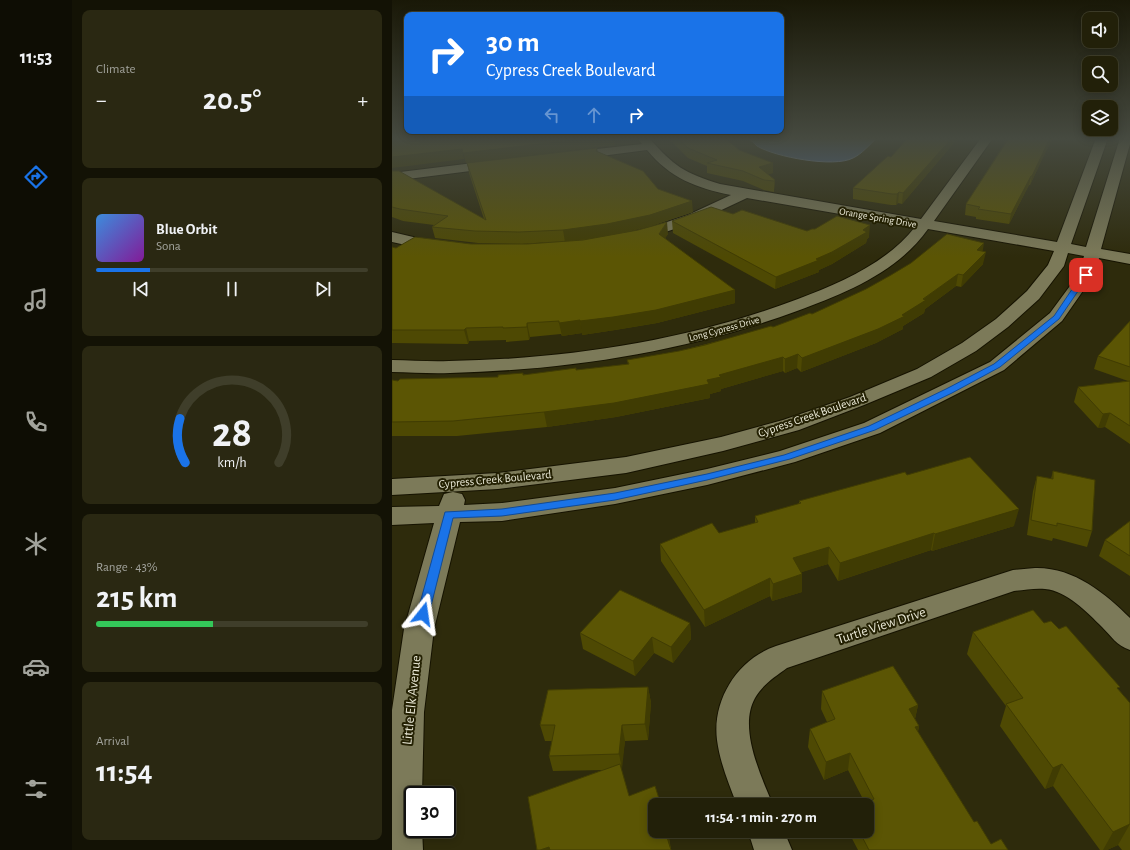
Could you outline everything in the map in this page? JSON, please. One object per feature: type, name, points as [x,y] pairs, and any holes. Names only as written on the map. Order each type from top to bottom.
[{"type":"street","name":"Orange Spring Drive","points":[[691,178],[702,183],[744,194],[1130,259]]},
{"type":"street","name":"Long Cypress Drive","points":[[392,366],[470,366],[531,363],[604,355],[682,339],[744,324],[804,303],[847,284],[878,267],[912,241],[958,178]]},
{"type":"street","name":"Cypress Creek Boulevard","points":[[399,487],[506,480],[640,462],[723,444],[791,424],[857,401],[924,373],[969,347],[1002,323],[1033,295],[1056,266],[1088,178]]},
{"type":"street","points":[[399,487],[394,522],[449,514],[502,512],[615,496],[707,477],[787,457],[872,428],[997,366],[1056,317],[1086,275],[1114,178]]},
{"type":"street","points":[[624,238],[683,223],[721,207],[744,194]]},
{"type":"street","points":[[392,237],[412,242],[451,248]]},
{"type":"street","name":"Little Elk Avenue","points":[[404,850],[403,823],[408,712],[420,628],[457,484]]},
{"type":"street","name":"Turtle View Drive","points":[[752,798],[737,760],[732,722],[739,696],[754,675],[776,659],[1013,581],[1047,579],[1072,588],[1095,602],[1130,638]]},
{"type":"street","points":[[769,838],[773,850]]},
{"type":"building","points":[[392,178],[411,178],[486,220],[472,178],[649,178],[658,189],[692,201],[650,215],[607,224],[563,230],[519,232],[475,231],[432,227],[448,216],[392,207]]},
{"type":"building","points":[[759,178],[772,178],[775,180],[774,181]]},
{"type":"building","points":[[864,178],[917,178],[903,193],[899,192],[897,194],[853,188]]},
{"type":"building","points":[[983,178],[1030,178],[1011,214],[978,209],[980,207],[966,204]]},
{"type":"building","points":[[711,207],[733,214],[742,210],[807,231],[815,229],[837,216],[870,225],[863,230],[867,232],[832,252],[816,259],[819,260],[776,277],[672,221]]},
{"type":"building","points":[[667,222],[659,234],[735,290],[656,310],[580,321],[559,323],[559,321],[527,323],[527,327],[466,328],[464,330],[392,330],[392,247],[396,248],[415,237],[471,244],[527,244],[583,240],[638,230]]},
{"type":"building","points":[[947,234],[984,243],[977,250],[986,252],[963,275],[958,274],[923,299],[926,300],[902,315],[905,316],[878,329],[802,358],[798,354],[785,359],[783,357],[719,375],[721,377],[707,380],[709,384],[614,403],[453,421],[392,422],[392,380],[498,377],[498,375],[523,373],[523,375],[576,368],[576,370],[629,364],[627,360],[705,345],[771,326],[773,327],[810,313],[812,314],[866,289],[891,275],[911,263]]},
{"type":"building","points":[[1130,321],[1130,367],[1098,356]]},
{"type":"building","points":[[1130,381],[1130,426],[1110,413],[1103,414],[1078,387]]},
{"type":"building","points":[[970,457],[1019,509],[935,534],[934,533],[840,563],[829,547],[793,558],[802,574],[773,584],[770,578],[704,610],[660,544],[712,523],[719,533],[758,522],[755,516],[801,503],[799,501],[905,472],[907,475]]},
{"type":"building","points":[[1053,471],[1095,480],[1092,531],[1057,523],[1057,526],[1031,520],[1037,476],[1053,479]]},
{"type":"building","points":[[1130,521],[1130,556],[1105,540]]},
{"type":"building","points":[[620,590],[690,623],[671,647],[652,637],[633,661],[580,633]]},
{"type":"building","points":[[1033,610],[1044,623],[1051,621],[1059,629],[1066,626],[1120,687],[1117,688],[1130,703],[1130,824],[1113,832],[1062,764],[1053,768],[1006,704],[1023,698],[973,632]]},
{"type":"building","points":[[893,666],[918,705],[909,709],[919,726],[915,727],[974,822],[977,821],[991,844],[1001,839],[1008,850],[869,850],[863,838],[874,838],[874,798],[850,753],[826,762],[810,729],[835,719],[822,691]]},
{"type":"building","points":[[648,687],[645,724],[622,725],[619,754],[549,756],[555,725],[540,725],[548,690]]},
{"type":"building","points":[[620,764],[629,796],[655,786],[659,798],[648,798],[648,838],[667,838],[671,850],[550,850],[549,847],[537,850],[528,797]]},
{"type":"route","points":[[423,614],[449,514],[502,512],[615,496],[707,477],[787,457],[872,428],[997,366],[1056,317],[1086,275]]}]
